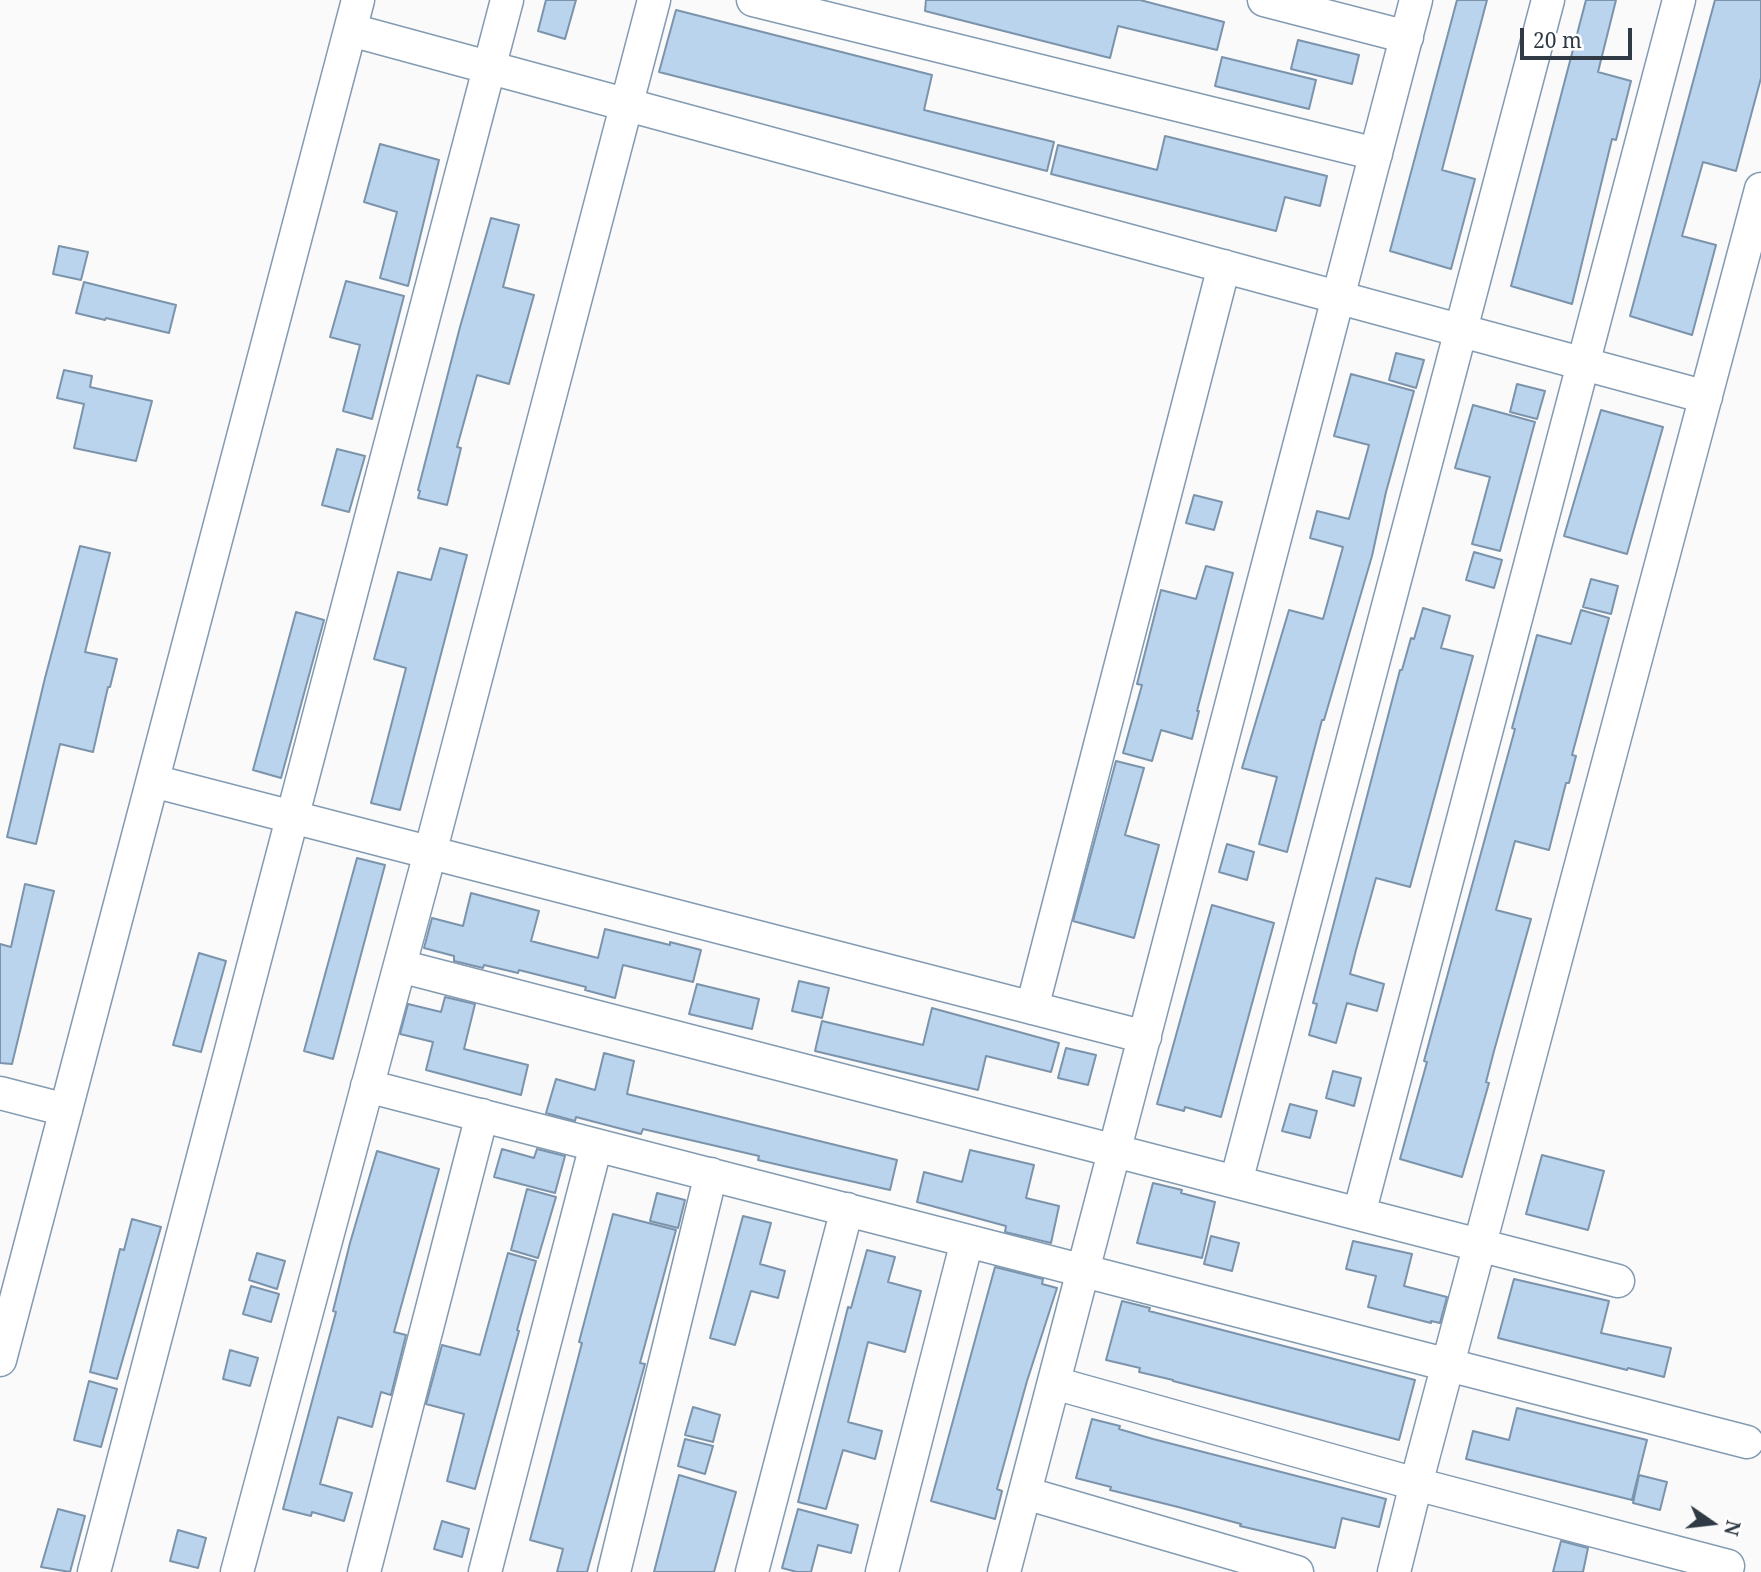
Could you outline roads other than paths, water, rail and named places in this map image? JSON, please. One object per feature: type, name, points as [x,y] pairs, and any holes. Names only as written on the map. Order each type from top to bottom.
[{"type":"street","points":[[94,1572],[507,0]]},
{"type":"street","points":[[236,1572],[400,966],[654,0]]},
{"type":"street","points":[[753,0],[1376,154]]},
{"type":"street","points":[[1264,0],[1407,37]]},
{"type":"street","points":[[1004,1572],[1416,0]]},
{"type":"street","points":[[1236,1182],[1548,0]]},
{"type":"street","points":[[1359,1214],[1679,0]]},
{"type":"street","points":[[0,1360],[355,15],[489,67],[1706,397]]},
{"type":"street","points":[[1394,1572],[1761,189]]},
{"type":"street","points":[[1032,1008],[1224,266]]},
{"type":"street","points":[[152,781],[1145,1037]]},
{"type":"street","points":[[400,966],[1618,1281]]},
{"type":"street","points":[[367,1086],[1746,1442]]},
{"type":"street","points":[[0,1093],[66,1110]]},
{"type":"street","points":[[364,1572],[482,1115]]},
{"type":"street","points":[[485,1572],[596,1145]]},
{"type":"street","points":[[614,1572],[711,1174]]},
{"type":"street","points":[[752,1572],[847,1209]]},
{"type":"street","points":[[882,1572],[967,1241]]},
{"type":"street","points":[[1054,1384],[1416,1484],[1728,1566]]},
{"type":"street","points":[[1025,1493],[1297,1572]]}]
